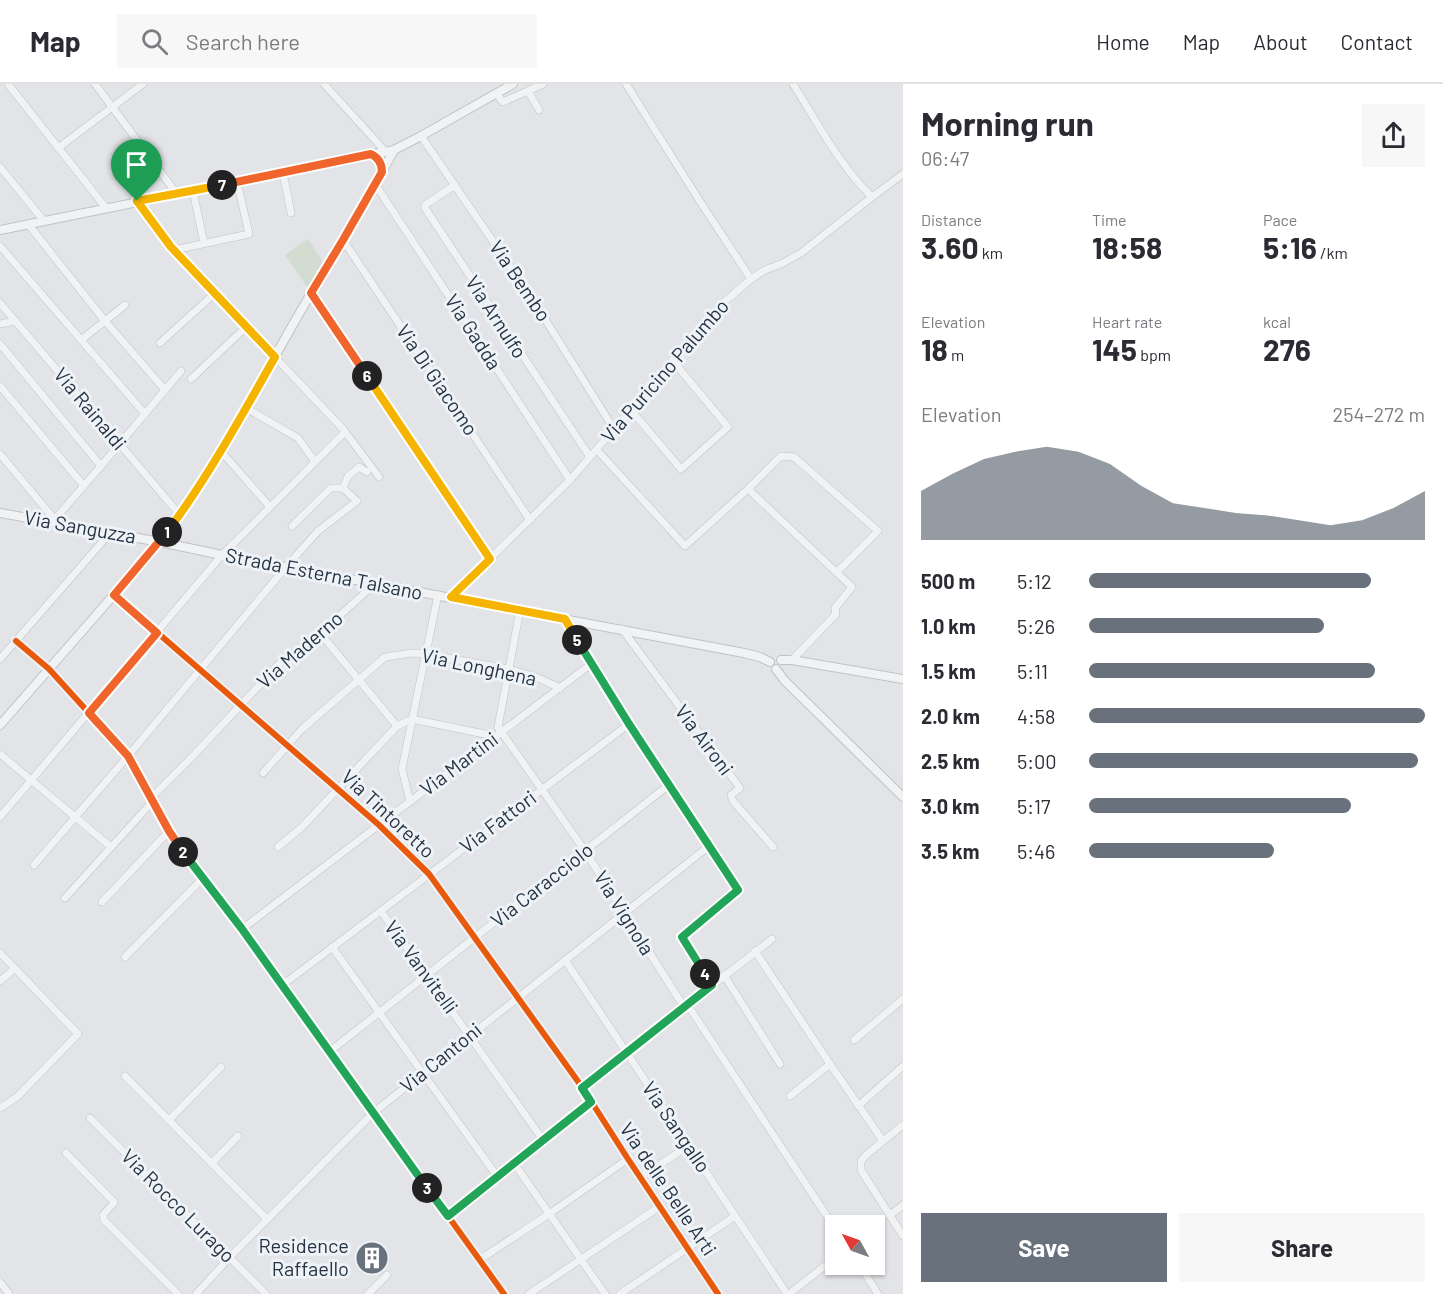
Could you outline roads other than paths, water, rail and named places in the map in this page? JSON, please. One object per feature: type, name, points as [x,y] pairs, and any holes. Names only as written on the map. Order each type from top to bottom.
[{"type":"street","points":[[8,84],[106,208]]},
{"type":"street","points":[[95,84],[177,194]]},
{"type":"street","points":[[58,148],[142,84]]},
{"type":"street","points":[[324,84],[389,151]]},
{"type":"street","points":[[0,230],[389,151],[421,136],[513,84]]},
{"type":"street","points":[[497,93],[503,102],[543,84]]},
{"type":"street","points":[[626,84],[751,279]]},
{"type":"street","points":[[793,84],[858,184],[872,197]]},
{"type":"street","points":[[528,91],[539,110]]},
{"type":"street","name":"Via Bembo","points":[[421,136],[533,300],[614,429]]},
{"type":"street","points":[[0,725],[160,542],[180,515],[246,408],[343,240],[382,172],[389,151]]},
{"type":"street","points":[[371,154],[380,161],[382,172]]},
{"type":"street","points":[[0,167],[44,220]]},
{"type":"street","points":[[283,173],[291,213]]},
{"type":"street","name":"Via Puricino Palumbo","points":[[451,597],[570,480],[723,303],[765,270],[801,253],[903,174]]},
{"type":"street","points":[[237,182],[249,234]]},
{"type":"street","name":"Via Gadda","points":[[375,184],[570,480]]},
{"type":"street","name":"Via Arnulfo","points":[[455,185],[425,205],[425,208],[590,457]]},
{"type":"street","points":[[193,191],[204,243]]},
{"type":"street","points":[[137,201],[174,250],[345,432],[379,477]]},
{"type":"street","points":[[28,224],[105,321],[165,390]]},
{"type":"street","points":[[174,250],[257,232]]},
{"type":"street","name":"Via Di Giacomo","points":[[343,240],[530,520]]},
{"type":"street","points":[[0,246],[145,414]]},
{"type":"street","points":[[160,344],[215,293]]},
{"type":"street","points":[[311,293],[490,559]]},
{"type":"street","name":"Via Rainaldi","points":[[0,303],[180,515]]},
{"type":"street","points":[[81,340],[125,305]]},
{"type":"street","points":[[0,324],[15,321]]},
{"type":"street","points":[[191,379],[247,326]]},
{"type":"street","points":[[0,344],[101,466]]},
{"type":"street","points":[[630,409],[681,469],[728,427],[672,360]]},
{"type":"street","points":[[0,454],[55,521],[181,371]]},
{"type":"street","points":[[0,386],[84,486]]},
{"type":"street","points":[[246,408],[298,438],[315,462]]},
{"type":"street","points":[[0,817],[222,555],[345,432]]},
{"type":"street","points":[[220,450],[270,507]]},
{"type":"street","points":[[597,450],[684,546],[781,456],[794,457],[878,531],[837,572]]},
{"type":"street","points":[[343,489],[348,476],[359,467],[367,472]]},
{"type":"street","points":[[34,865],[286,567],[318,531],[357,501],[343,489],[331,488],[292,526]]},
{"type":"street","points":[[748,489],[852,587],[835,608],[836,614],[792,660]]},
{"type":"street","name":"Via Sanguzza","points":[[1,516],[55,521],[160,542]]},
{"type":"street","points":[[0,659],[110,533]]},
{"type":"street","name":"Strada Esterna Talsano","points":[[160,542],[744,653],[760,657],[773,665]]},
{"type":"street","name":"Via Maderno","points":[[65,898],[152,799],[280,663],[320,633],[376,584]]},
{"type":"street","name":"Via Tintoretto","points":[[114,595],[288,745],[429,874],[591,1102]]},
{"type":"street","points":[[410,802],[402,769],[438,595]]},
{"type":"street","points":[[501,733],[498,727],[520,610]]},
{"type":"street","points":[[565,619],[629,724],[738,890],[682,937],[712,985]]},
{"type":"street","name":"Via Aironi","points":[[622,629],[740,788],[732,795],[733,801],[773,847]]},
{"type":"street","points":[[320,633],[397,726]]},
{"type":"street","points":[[16,641],[49,669],[128,756],[175,842],[242,929],[504,1294]]},
{"type":"street","name":"Via Longhena","points":[[263,773],[302,729],[385,657],[412,653],[425,654],[509,669],[536,677],[560,688]]},
{"type":"street","points":[[903,679],[775,657],[773,665],[784,680],[903,798]]},
{"type":"street","name":"Via Martini","points":[[242,929],[591,664]]},
{"type":"street","points":[[278,847],[302,827],[397,726],[412,719],[489,735],[493,739]]},
{"type":"street","name":"Via Fattori","points":[[281,986],[629,724]]},
{"type":"street","name":"Via Vignola","points":[[501,733],[585,851],[826,1215]]},
{"type":"street","points":[[0,754],[111,848]]},
{"type":"street","name":"Via Caracciolo","points":[[329,1052],[670,784]]},
{"type":"street","points":[[102,902],[169,831]]},
{"type":"street","name":"Via Cantoni","points":[[196,1294],[373,1113],[709,846]]},
{"type":"street","points":[[125,957],[203,878]]},
{"type":"street","name":"Via Vanvitelli","points":[[381,911],[543,1140]]},
{"type":"street","points":[[582,1088],[772,939]]},
{"type":"street","points":[[332,947],[497,1176]]},
{"type":"street","points":[[755,951],[883,1141]]},
{"type":"street","points":[[0,953],[78,1034],[17,1097],[0,1108]]},
{"type":"street","name":"Via Sangallo","points":[[565,960],[788,1294]]},
{"type":"street","points":[[0,981],[14,969]]},
{"type":"street","points":[[724,975],[780,1064]]},
{"type":"street","points":[[854,1040],[903,999]]},
{"type":"street","points":[[790,1096],[830,1064]]},
{"type":"street","points":[[858,1106],[903,1066]]},
{"type":"street","points":[[169,1120],[221,1067]]},
{"type":"street","points":[[125,1076],[267,1219]]},
{"type":"street","points":[[448,1216],[591,1102]]},
{"type":"street","name":"Via delle Belle Arti","points":[[591,1102],[718,1294]]},
{"type":"street","name":"Via Rocco Lurago","points":[[90,1118],[266,1294]]},
{"type":"street","points":[[903,1125],[861,1161],[861,1170],[903,1236]]},
{"type":"street","points":[[212,1163],[238,1136]]},
{"type":"street","points":[[640,1178],[688,1146]]},
{"type":"street","points":[[66,1153],[114,1202],[103,1215],[104,1220],[178,1294]]},
{"type":"street","points":[[479,1260],[628,1159]]},
{"type":"street","points":[[514,1163],[605,1294]]},
{"type":"street","points":[[890,1215],[903,1205]]},
{"type":"street","points":[[529,1294],[659,1207]]},
{"type":"street","points":[[620,1294],[735,1216]]},
{"type":"street","points":[[788,1294],[825,1265]]},
{"type":"street","points":[[368,1294],[387,1275]]},
{"type":"street","points":[[866,1275],[878,1294]]},
{"type":"street","points":[[0,1282],[9,1294]]},
{"type":"place","name":"Residence Raffaello","points":[[372,1258]]}]
